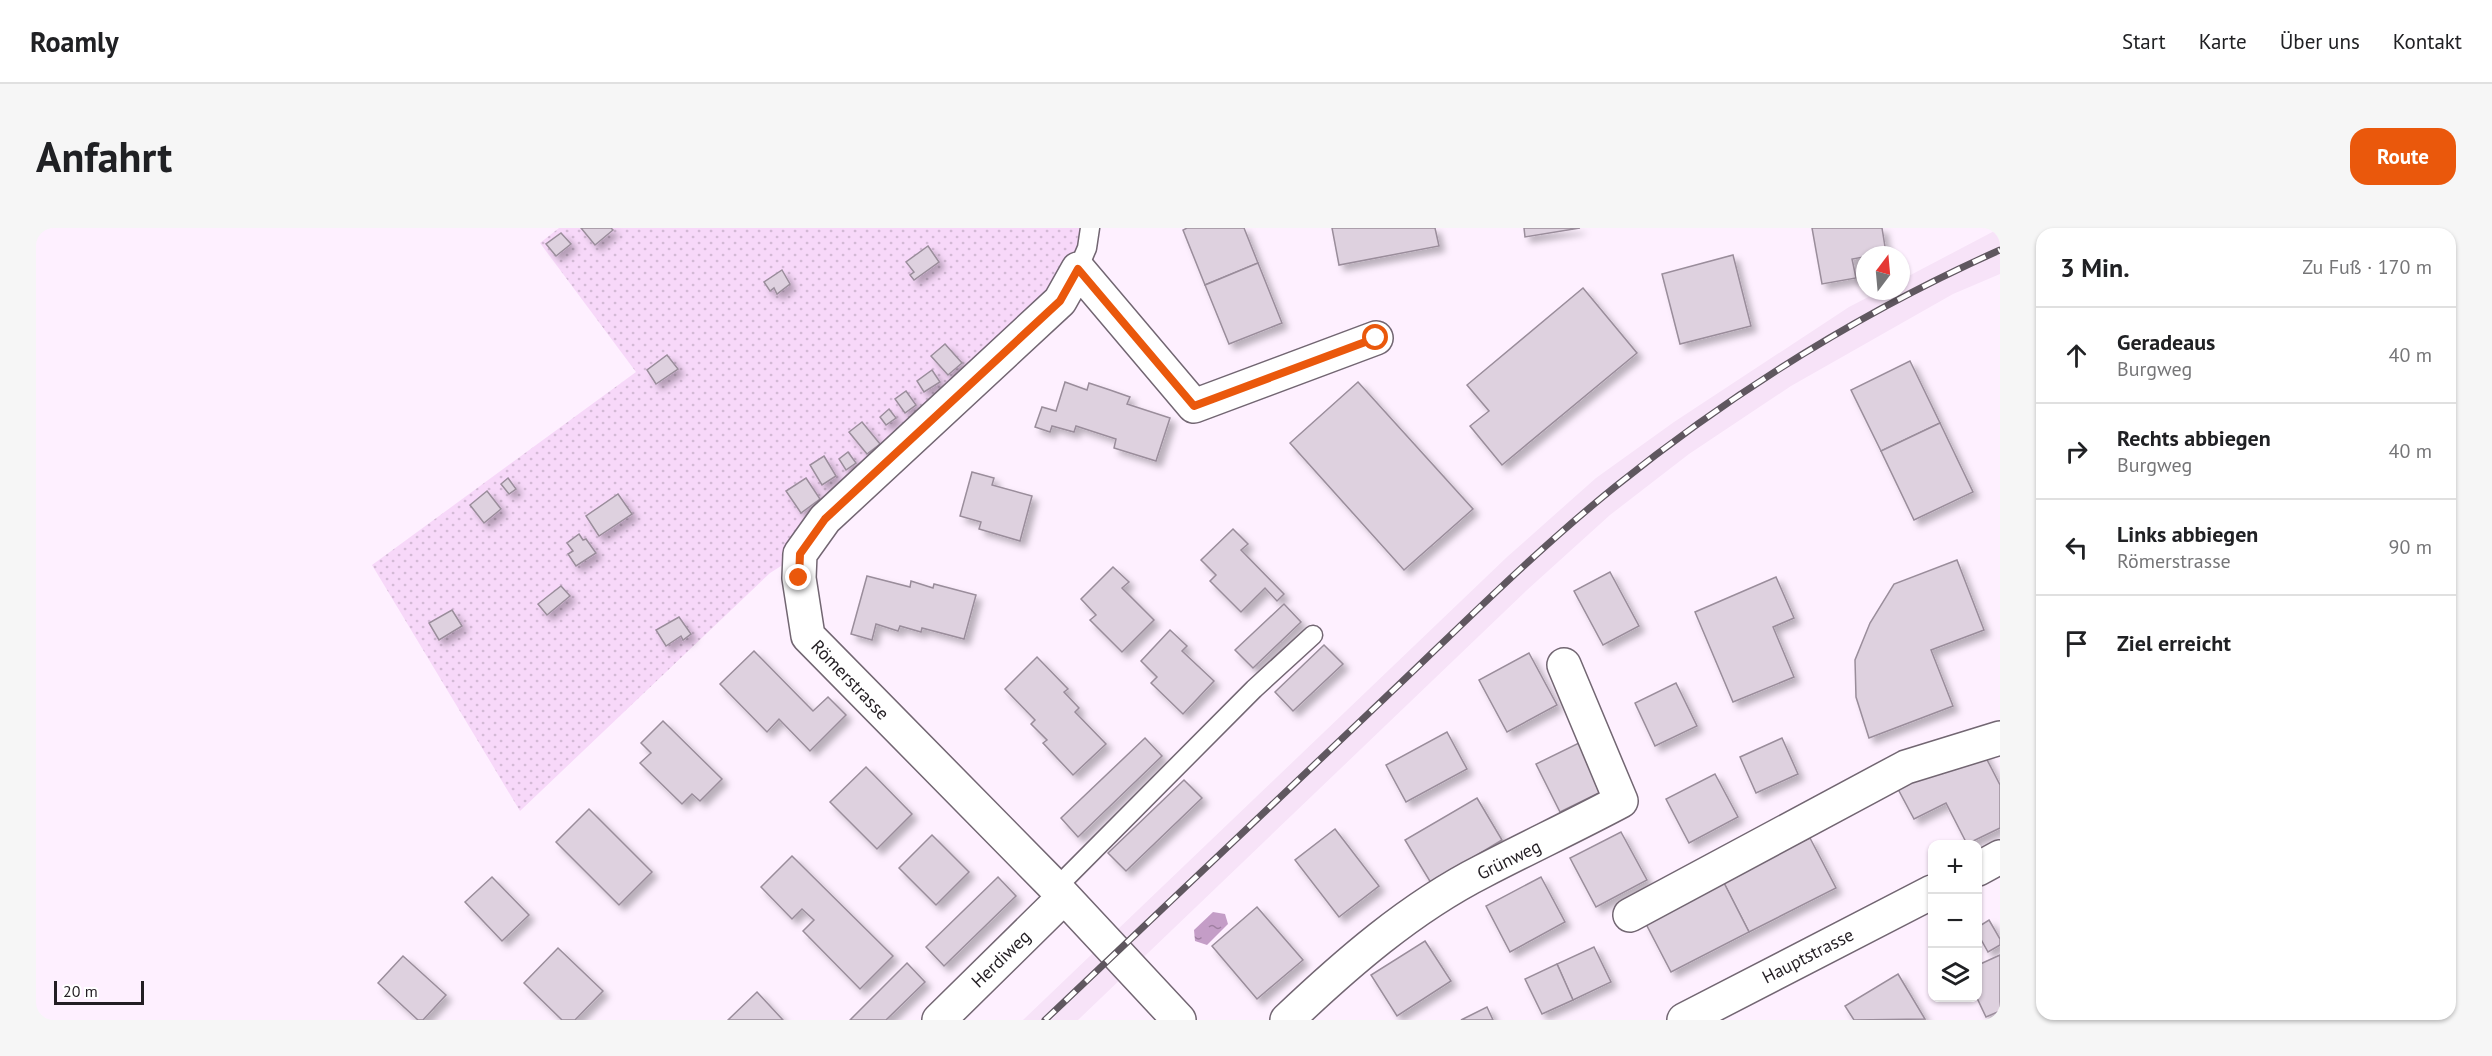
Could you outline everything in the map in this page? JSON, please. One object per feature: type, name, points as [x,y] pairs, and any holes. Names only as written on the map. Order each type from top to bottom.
[{"type":"street","points":[[1078,269],[1194,406],[1376,338]]},
{"type":"street","name":"Römerstrasse","points":[[1078,269],[1060,301],[825,519],[800,554],[799,578],[808,636],[1060,893],[1179,1020]]},
{"type":"street","name":"Grünweg","points":[[1287,1020],[1333,976],[1401,922],[1481,871],[1546,841],[1622,801],[1564,665]]},
{"type":"street","points":[[1630,915],[1906,767],[2000,738]]},
{"type":"street","points":[[1982,866],[2000,857]]},
{"type":"street","name":"Herdiweg","points":[[939,1020],[1060,893]]},
{"type":"street","name":"Hauptstrasse","points":[[1684,1020],[1928,894]]},
{"type":"lane","points":[[1078,269],[1087,248],[1090,228]]},
{"type":"lane","points":[[1060,893],[1254,689],[1312,635]]},
{"type":"shaded area","points":[[559,228],[1090,228],[1087,248],[800,554],[770,573],[520,811],[372,565],[636,372],[540,243]]},
{"type":"shaded area","points":[[2000,228],[2000,274],[1953,294],[1791,386],[1689,454],[1610,515],[1527,590],[1078,1020],[1023,1020],[1507,557],[1596,478],[1674,422],[1849,307],[1863,300],[1910,300],[1910,275]]},
{"type":"water","points":[[1213,912],[1225,914],[1228,924],[1207,945],[1195,941],[1194,930]]},
{"type":"building","points":[[581,228],[611,228],[613,230],[595,245]]},
{"type":"building","points":[[1187,228],[1244,228],[1258,263],[1205,285],[1183,230]]},
{"type":"building","points":[[1332,228],[1435,228],[1439,246],[1339,265]]},
{"type":"building","points":[[1524,228],[1580,228],[1525,237]]},
{"type":"building","points":[[1812,228],[1882,228],[1885,246],[1856,246],[1856,258],[1852,259],[1856,278],[1822,284]]},
{"type":"building","points":[[561,233],[571,244],[556,256],[546,244]]},
{"type":"building","points":[[928,246],[939,262],[914,280],[910,275],[914,272],[906,262]]},
{"type":"building","points":[[1733,255],[1751,326],[1680,344],[1662,274]]},
{"type":"building","points":[[1258,263],[1282,323],[1229,344],[1205,285]]},
{"type":"building","points":[[782,270],[790,284],[777,294],[774,288],[770,291],[764,282]]},
{"type":"building","points":[[1583,288],[1637,353],[1502,465],[1470,426],[1489,411],[1467,385]]},
{"type":"building","points":[[945,344],[962,363],[948,375],[931,356]]},
{"type":"building","points":[[667,355],[678,369],[656,384],[647,370]]},
{"type":"building","points":[[1910,361],[1940,423],[1881,451],[1851,390]]},
{"type":"building","points":[[932,370],[940,382],[924,392],[917,381]]},
{"type":"building","points":[[1065,382],[1087,390],[1089,383],[1110,390],[1130,397],[1127,404],[1170,418],[1156,461],[1114,448],[1116,439],[1076,426],[1074,432],[1052,426],[1050,432],[1035,427],[1042,407],[1056,411]]},
{"type":"building","points":[[1358,382],[1473,509],[1404,570],[1290,443]]},
{"type":"building","points":[[906,391],[916,405],[905,413],[895,399]]},
{"type":"building","points":[[889,409],[896,418],[886,425],[880,417]]},
{"type":"building","points":[[862,422],[880,444],[867,454],[849,432]]},
{"type":"building","points":[[1940,423],[1973,492],[1914,520],[1881,451]]},
{"type":"building","points":[[848,452],[856,463],[846,470],[839,459]]},
{"type":"building","points":[[824,456],[836,476],[822,485],[810,465]]},
{"type":"building","points":[[972,472],[994,478],[992,485],[1032,496],[1020,541],[979,529],[981,522],[960,516]]},
{"type":"building","points":[[508,478],[516,489],[509,494],[501,484]]},
{"type":"building","points":[[806,478],[820,499],[801,513],[786,491]]},
{"type":"building","points":[[487,491],[501,509],[484,523],[470,505]]},
{"type":"building","points":[[618,494],[632,514],[599,536],[586,516]]},
{"type":"building","points":[[1233,529],[1248,544],[1241,550],[1284,594],[1277,601],[1265,588],[1241,612],[1210,581],[1216,575],[1201,560]]},
{"type":"building","points":[[579,534],[583,540],[586,539],[596,553],[576,566],[568,554],[573,551],[567,543]]},
{"type":"building","points":[[1957,560],[1984,630],[1931,650],[1953,706],[1869,738],[1856,697],[1855,660],[1870,623],[1894,584]]},
{"type":"building","points":[[1113,567],[1129,582],[1122,588],[1154,620],[1122,652],[1090,620],[1096,615],[1081,599]]},
{"type":"building","points":[[1610,572],[1639,626],[1603,645],[1574,591]]},
{"type":"building","points":[[867,576],[910,587],[911,581],[933,588],[934,584],[976,595],[964,639],[922,628],[921,632],[900,626],[898,631],[876,624],[872,640],[851,634]]},
{"type":"building","points":[[1776,577],[1794,618],[1773,627],[1794,677],[1733,702],[1695,612]]},
{"type":"building","points":[[561,586],[570,596],[547,615],[538,604]]},
{"type":"building","points":[[1284,604],[1301,622],[1253,668],[1235,650]]},
{"type":"building","points":[[452,610],[462,626],[439,640],[429,623]]},
{"type":"building","points":[[679,617],[691,634],[683,640],[681,636],[666,646],[656,630]]},
{"type":"building","points":[[1170,630],[1187,646],[1182,651],[1214,681],[1183,714],[1151,683],[1157,677],[1141,661]]},
{"type":"building","points":[[1324,645],[1343,664],[1293,711],[1275,692]]},
{"type":"building","points":[[754,651],[813,711],[828,697],[846,715],[810,751],[779,719],[767,732],[720,684]]},
{"type":"building","points":[[1529,653],[1557,705],[1507,732],[1479,680]]},
{"type":"building","points":[[1037,657],[1068,689],[1064,692],[1079,708],[1075,712],[1106,744],[1073,775],[1043,743],[1047,740],[1031,724],[1035,720],[1005,689]]},
{"type":"building","points":[[1676,683],[1697,726],[1655,746],[1635,703]]},
{"type":"building","points":[[663,721],[722,779],[700,801],[692,794],[682,804],[640,763],[651,753],[641,743]]},
{"type":"building","points":[[1447,732],[1467,769],[1406,802],[1386,765]]},
{"type":"building","points":[[1145,738],[1162,756],[1078,837],[1061,818]]},
{"type":"building","points":[[1782,738],[1798,774],[1756,793],[1740,757]]},
{"type":"building","points":[[1583,741],[1607,789],[1560,812],[1536,764]]},
{"type":"building","points":[[1981,748],[2000,785],[2000,828],[1975,840],[1965,840],[1946,803],[1914,819],[1898,789]]},
{"type":"building","points":[[866,767],[912,814],[877,849],[830,802]]},
{"type":"building","points":[[1715,774],[1738,817],[1689,843],[1666,799]]},
{"type":"building","points":[[1184,780],[1202,798],[1126,871],[1108,853]]},
{"type":"building","points":[[1477,798],[1502,840],[1431,883],[1405,840]]},
{"type":"building","points":[[589,809],[652,872],[619,905],[556,842]]},
{"type":"building","points":[[1335,829],[1379,886],[1339,917],[1295,860]]},
{"type":"building","points":[[1621,832],[1647,880],[1596,907],[1570,858]]},
{"type":"building","points":[[932,835],[969,872],[936,905],[899,868]]},
{"type":"building","points":[[1810,838],[1836,888],[1749,932],[1723,881]]},
{"type":"building","points":[[792,856],[893,956],[860,989],[803,931],[814,920],[802,909],[792,919],[761,887]]},
{"type":"building","points":[[492,877],[529,915],[502,941],[465,902]]},
{"type":"building","points":[[998,877],[1016,896],[944,966],[926,947]]},
{"type":"building","points":[[1541,877],[1565,922],[1510,952],[1486,906]]},
{"type":"building","points":[[1723,881],[1749,932],[1671,972],[1645,922]]},
{"type":"building","points":[[1257,907],[1303,960],[1257,999],[1212,946]]},
{"type":"building","points":[[1989,920],[2000,939],[2000,945],[1988,952],[1982,941],[1982,924]]},
{"type":"building","points":[[1425,941],[1451,981],[1397,1016],[1371,975]]},
{"type":"building","points":[[1594,947],[1611,982],[1573,1000],[1557,964]]},
{"type":"building","points":[[558,948],[603,991],[575,1020],[562,1020],[524,983]]},
{"type":"building","points":[[2000,955],[2000,1011],[1986,1017],[1979,1002],[1982,1002],[1982,963]]},
{"type":"building","points":[[403,956],[446,995],[423,1020],[418,1020],[378,983]]},
{"type":"building","points":[[907,963],[925,982],[886,1020],[850,1020]]},
{"type":"building","points":[[1557,964],[1573,1000],[1542,1014],[1525,979]]},
{"type":"building","points":[[1898,974],[1925,1019],[1854,1020],[1845,1006]]},
{"type":"building","points":[[757,992],[783,1020],[728,1020]]},
{"type":"building","points":[[1487,1007],[1493,1020],[1461,1020]]},
{"type":"railway","points":[[1045,1020],[1490,597],[1616,486],[1706,418],[1800,356],[1899,299],[2000,250]]},
{"type":"route","points":[[799,578],[800,554],[825,519],[1060,301],[1078,269],[1194,406],[1376,338]]}]
